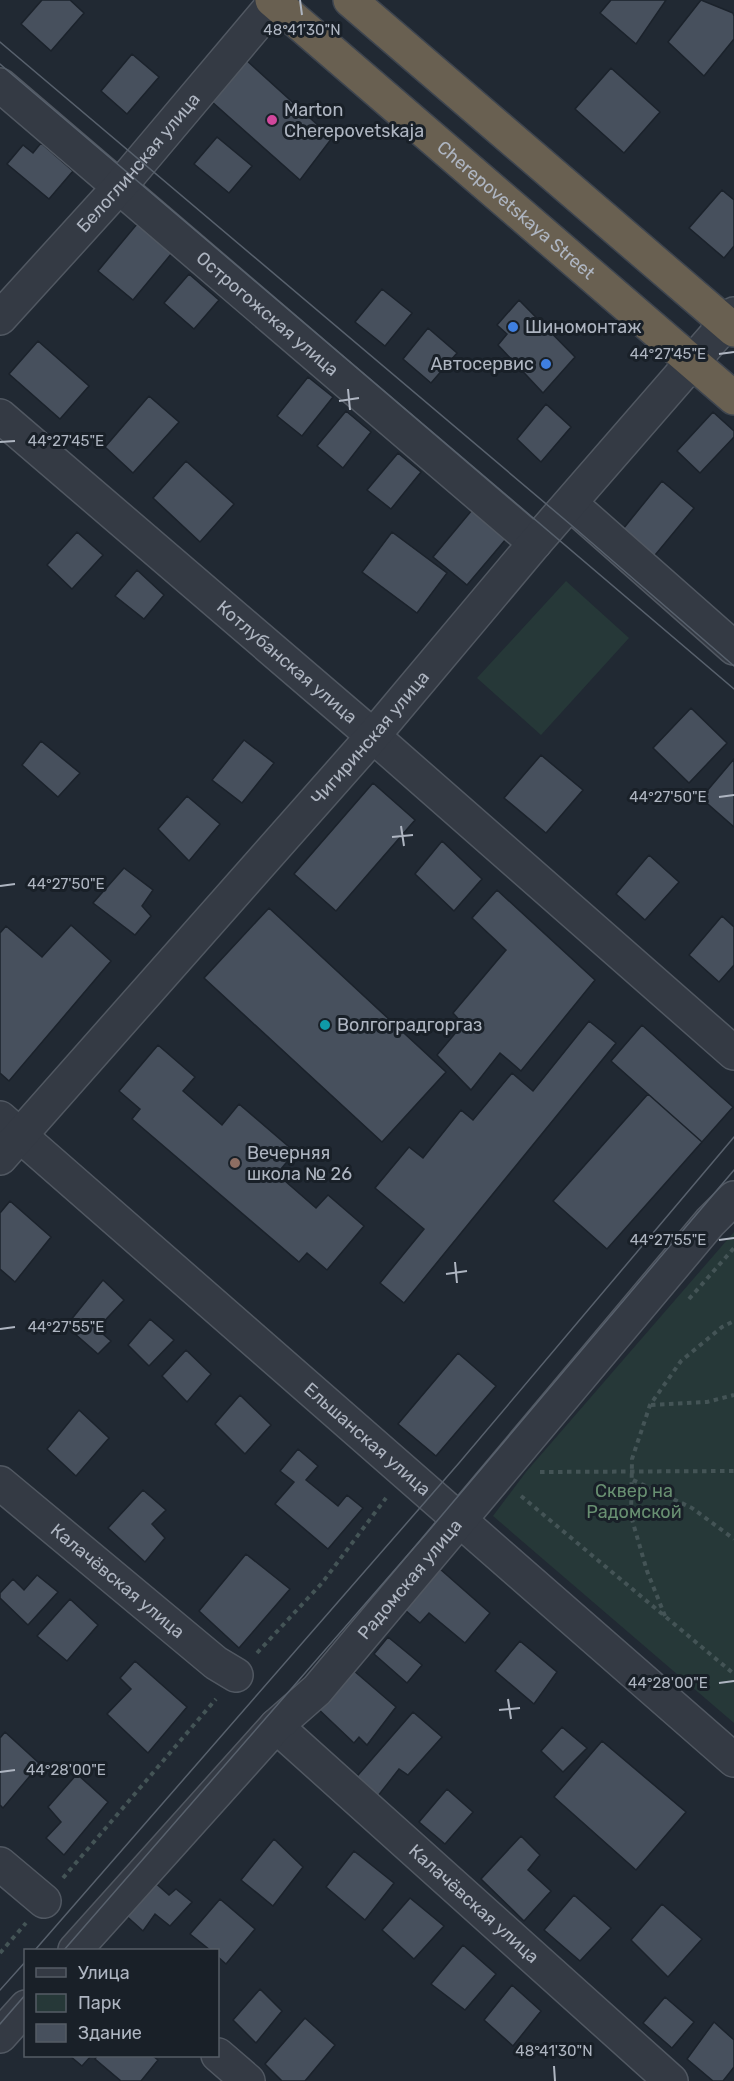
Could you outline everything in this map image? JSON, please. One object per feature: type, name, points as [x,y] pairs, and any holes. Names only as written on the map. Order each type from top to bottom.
[{"type":"highway","points":[[350,0],[731,322]]},
{"type":"highway","name":"Cherepovetskaya Street","points":[[273,1],[734,398]]},
{"type":"street","name":"Белоглинская улица","points":[[0,318],[120,186],[273,1]]},
{"type":"street","name":"Острогожская улица","points":[[0,85],[535,543]]},
{"type":"street","name":"Чигиринская улица","points":[[7,1137],[373,736],[535,543],[692,362],[731,322]]},
{"type":"street","name":"Котлубанская улица","points":[[0,416],[373,736],[734,1053]]},
{"type":"street","points":[[571,504],[734,648]]},
{"type":"street","name":"Ельшанская улица","points":[[7,1137],[405,1473],[734,1760]]},
{"type":"street","name":"Радомская улица","points":[[85,1947],[276,1726],[317,1690],[710,1222],[734,1198]]},
{"type":"street","name":"Калачёвская улица","points":[[0,1483],[216,1664],[236,1675]]},
{"type":"street","name":"Калачёвская улица","points":[[276,1726],[671,2081]]},
{"type":"street","points":[[0,1864],[44,1901]]},
{"type":"street","points":[[0,2036],[24,2009]]},
{"type":"street","points":[[219,2056],[248,2081]]},
{"type":"path","points":[[665,1616],[647,1571],[631,1516],[633,1459],[650,1405],[681,1361],[722,1327],[734,1321]]},
{"type":"path","points":[[650,1405],[707,1402],[734,1395]]},
{"type":"path","points":[[537,1472],[734,1471]]},
{"type":"path","points":[[0,1953],[236,1675],[322,1583],[405,1473]]},
{"type":"path","points":[[633,1480],[692,1508],[734,1539]]},
{"type":"path","points":[[518,1493],[734,1674]]},
{"type":"green space","points":[[566,581],[629,638],[541,735],[477,678]]},
{"type":"green space","name":"Сквер на Радомской","points":[[734,1232],[734,1723],[493,1516],[526,1472]]},
{"type":"building","points":[[42,0],[70,0],[84,13],[51,51],[21,24]]},
{"type":"building","points":[[611,0],[666,0],[636,44],[600,13]]},
{"type":"building","points":[[701,0],[733,13],[734,16],[734,39],[704,76],[668,42]]},
{"type":"building","points":[[132,54],[159,77],[127,114],[101,91]]},
{"type":"building","name":"Marton Cherepovetskaja","points":[[245,59],[332,138],[300,180],[211,101]]},
{"type":"building","points":[[611,68],[660,112],[624,153],[575,109]]},
{"type":"building","points":[[217,137],[252,166],[229,193],[194,164]]},
{"type":"building","points":[[41,143],[73,171],[49,199],[7,164],[23,145],[33,153]]},
{"type":"building","points":[[722,190],[734,200],[734,246],[724,258],[689,228]]},
{"type":"building","points":[[137,224],[172,253],[133,300],[98,271]]},
{"type":"building","points":[[189,274],[219,300],[194,329],[164,303]]},
{"type":"building","points":[[382,289],[412,313],[385,346],[355,322]]},
{"type":"building","points":[[519,300],[575,357],[543,393],[498,345],[507,334],[497,325]]},
{"type":"building","points":[[428,328],[457,353],[431,383],[403,359]]},
{"type":"building","points":[[38,341],[89,386],[60,419],[9,374]]},
{"type":"building","points":[[308,377],[333,397],[302,436],[277,416]]},
{"type":"building","points":[[149,396],[179,422],[133,473],[105,447]]},
{"type":"building","points":[[546,404],[571,427],[541,462],[517,439]]},
{"type":"building","points":[[346,411],[371,432],[343,468],[317,446]]},
{"type":"building","points":[[713,412],[734,431],[734,437],[700,473],[677,451]]},
{"type":"building","points":[[398,453],[421,472],[391,509],[367,490]]},
{"type":"building","points":[[186,461],[234,504],[200,542],[153,498]]},
{"type":"building","points":[[662,481],[694,508],[651,560],[619,534]]},
{"type":"building","points":[[472,510],[506,539],[467,585],[433,557]]},
{"type":"building","points":[[77,532],[103,555],[72,589],[47,565]]},
{"type":"building","points":[[392,532],[447,573],[417,613],[362,572]]},
{"type":"building","points":[[137,570],[164,595],[144,619],[115,596]]},
{"type":"building","points":[[691,708],[727,743],[689,783],[653,748]]},
{"type":"building","points":[[244,740],[274,763],[242,803],[212,780]]},
{"type":"building","points":[[41,741],[80,773],[58,797],[22,765]]},
{"type":"building","points":[[541,755],[583,790],[546,833],[504,798]]},
{"type":"building","points":[[734,759],[734,827],[701,798]]},
{"type":"building","points":[[373,783],[415,820],[336,911],[294,874]]},
{"type":"building","points":[[187,796],[220,824],[189,861],[158,829]]},
{"type":"building","points":[[442,841],[482,879],[454,911],[415,874]]},
{"type":"building","points":[[649,855],[679,882],[645,920],[616,894]]},
{"type":"building","points":[[124,868],[153,890],[142,906],[151,916],[135,935],[93,903]]},
{"type":"building","points":[[497,890],[595,980],[521,1071],[500,1053],[471,1090],[437,1055],[463,1024],[453,1013],[506,950],[472,918]]},
{"type":"building","name":"Волгоградгоргаз","points":[[269,908],[446,1072],[382,1142],[204,978]]},
{"type":"building","points":[[722,916],[734,927],[734,965],[719,982],[689,955]]},
{"type":"building","points":[[71,925],[111,961],[9,1081],[0,1073],[0,933],[6,926],[42,957]]},
{"type":"building","points":[[589,1021],[616,1043],[404,1303],[380,1283],[424,1229],[375,1188],[409,1147],[423,1158],[461,1110],[473,1120],[512,1073],[533,1091]]},
{"type":"building","points":[[642,1025],[733,1107],[702,1142],[611,1061]]},
{"type":"building","name":"Вечерняя школа № 26","points":[[158,1045],[195,1077],[183,1091],[222,1125],[239,1104],[295,1152],[277,1174],[316,1208],[328,1195],[364,1226],[327,1270],[307,1253],[299,1262],[132,1119],[140,1109],[119,1091]]},
{"type":"building","points":[[648,1094],[702,1142],[607,1249],[553,1201]]},
{"type":"building","points":[[10,1201],[51,1237],[15,1282],[0,1269],[0,1213]]},
{"type":"building","points":[[103,1280],[124,1300],[97,1329],[111,1341],[98,1354],[66,1326]]},
{"type":"building","points":[[150,1319],[174,1340],[149,1366],[128,1345]]},
{"type":"building","points":[[186,1350],[211,1374],[187,1402],[162,1376]]},
{"type":"building","points":[[458,1353],[496,1386],[436,1456],[398,1424]]},
{"type":"building","points":[[240,1395],[271,1425],[245,1454],[215,1424]]},
{"type":"building","points":[[79,1410],[109,1438],[76,1476],[47,1449]]},
{"type":"building","points":[[298,1449],[318,1466],[306,1480],[338,1506],[347,1495],[363,1508],[328,1549],[275,1504],[294,1482],[280,1471]]},
{"type":"building","points":[[143,1490],[166,1510],[152,1524],[165,1538],[145,1562],[108,1528]]},
{"type":"building","points":[[246,1554],[290,1589],[239,1648],[199,1611]]},
{"type":"building","points":[[440,1569],[490,1613],[465,1643],[429,1613],[420,1623],[405,1610]]},
{"type":"building","points":[[37,1575],[58,1592],[28,1625],[0,1598],[0,1593],[13,1579],[24,1590]]},
{"type":"building","points":[[70,1599],[98,1625],[67,1661],[37,1636]]},
{"type":"building","points":[[388,1637],[422,1665],[407,1683],[374,1654]]},
{"type":"building","points":[[520,1641],[557,1672],[534,1704],[495,1671]]},
{"type":"building","points":[[135,1661],[187,1707],[148,1753],[107,1714],[131,1689],[120,1678]]},
{"type":"building","points":[[346,1664],[396,1707],[367,1745],[359,1737],[354,1743],[313,1704]]},
{"type":"building","points":[[413,1712],[442,1737],[408,1775],[399,1769],[374,1801],[352,1782]]},
{"type":"building","points":[[562,1727],[587,1748],[563,1772],[541,1751]]},
{"type":"building","points":[[5,1732],[40,1764],[3,1808],[0,1805],[0,1738]]},
{"type":"building","points":[[602,1741],[686,1812],[636,1870],[554,1797]]},
{"type":"building","points":[[77,1774],[108,1802],[64,1855],[46,1838],[61,1822],[48,1807]]},
{"type":"building","points":[[447,1789],[473,1812],[445,1844],[419,1822]]},
{"type":"building","points":[[521,1836],[540,1855],[528,1870],[551,1891],[524,1921],[481,1879]]},
{"type":"building","points":[[274,1839],[303,1867],[273,1906],[241,1880]]},
{"type":"building","points":[[354,1851],[394,1883],[365,1920],[326,1887]]},
{"type":"building","points":[[152,1880],[169,1895],[176,1889],[192,1902],[170,1926],[155,1914],[143,1931],[122,1912]]},
{"type":"building","points":[[574,1895],[611,1928],[580,1961],[544,1930]]},
{"type":"building","points":[[410,1898],[444,1926],[414,1959],[382,1930]]},
{"type":"building","points":[[220,1899],[255,1929],[226,1964],[219,1958],[219,1949],[209,1949],[190,1934]]},
{"type":"building","points":[[662,1904],[702,1939],[668,1977],[631,1940]]},
{"type":"building","points":[[463,1945],[496,1974],[465,2010],[431,1984]]},
{"type":"building","points":[[512,1985],[541,2011],[513,2046],[484,2020]]},
{"type":"building","points":[[260,1989],[282,2011],[256,2043],[233,2020]]},
{"type":"building","points":[[665,1997],[694,2022],[672,2048],[643,2023]]},
{"type":"building","points":[[305,2018],[335,2045],[305,2081],[282,2081],[265,2064]]},
{"type":"building","points":[[714,2022],[734,2040],[734,2067],[723,2081],[713,2081],[687,2059]]},
{"type":"building","points":[[71,2057],[90,2057],[82,2066]]},
{"type":"building","points":[[96,2057],[154,2057],[158,2060],[141,2081],[121,2081],[95,2059]]},
{"type":"tram line","points":[[0,42],[577,530],[734,666]]},
{"type":"tram line","points":[[0,64],[734,689]]},
{"type":"tram line","points":[[36,1949],[459,1463],[734,1137]]},
{"type":"tram line","points":[[65,1949],[426,1534],[734,1170]]},
{"type":"tram line","points":[[0,1990],[24,1963]]},
{"type":"tram line","points":[[0,2024],[24,1996]]},
{"type":"place","name":"Marton Cherepovetskaja","points":[[272,120]]},
{"type":"place","name":"Шиномонтаж","points":[[513,327]]},
{"type":"place","name":"Автосервис","points":[[546,364]]},
{"type":"place","name":"Волгоградгоргаз","points":[[325,1025]]},
{"type":"place","name":"Вечерняя школа № 26","points":[[235,1163]]}]
